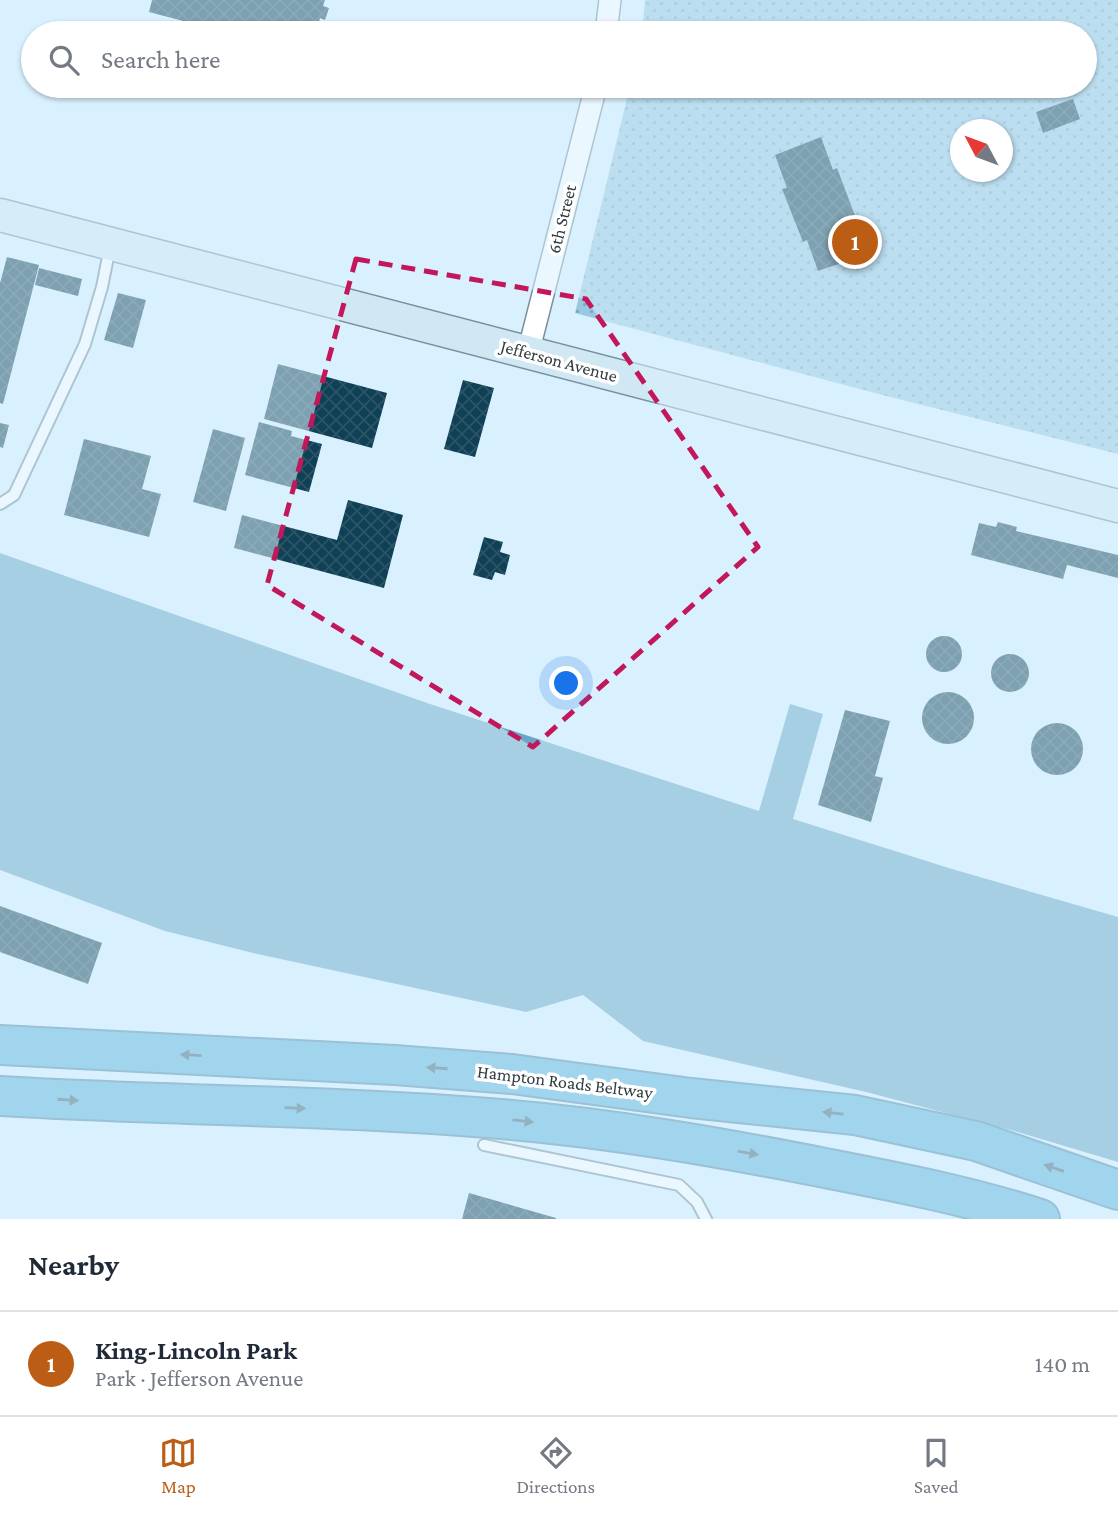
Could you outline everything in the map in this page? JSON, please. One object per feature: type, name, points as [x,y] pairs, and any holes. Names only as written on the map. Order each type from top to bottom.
[{"type":"highway","name":"Hampton Roads Beltway","points":[[0,1045],[395,1065],[512,1074],[691,1098],[855,1115],[976,1141],[1118,1190]]},
{"type":"highway","points":[[0,1096],[111,1103],[343,1110],[500,1119],[580,1127],[710,1147],[909,1184],[1040,1219]]},
{"type":"street","points":[[607,21],[610,0]]},
{"type":"street","name":"6th Street","points":[[528,352],[593,98]]},
{"type":"street","name":"Jefferson Avenue","points":[[0,215],[1118,506]]},
{"type":"lane","points":[[0,504],[14,495],[85,344],[102,287],[111,244]]},
{"type":"lane","points":[[484,1145],[679,1185],[697,1202],[706,1219]]},
{"type":"highlighted area","points":[[356,259],[586,299],[758,547],[533,747],[267,585]]},
{"type":"shaded area","points":[[645,0],[1118,0],[1118,454],[886,396],[575,313],[627,98],[1097,98],[1097,21],[643,21]]},
{"type":"shaded area","points":[[0,553],[430,704],[759,811],[790,704],[823,714],[793,819],[1118,917],[1118,1162],[866,1092],[643,1041],[583,995],[526,1012],[253,953],[165,931],[0,870]]},
{"type":"building","points":[[152,0],[325,0],[323,6],[329,8],[325,20],[320,18],[319,21],[183,21],[149,12]]},
{"type":"building","points":[[1073,99],[1080,119],[1043,133],[1036,112]]},
{"type":"building","points":[[821,137],[833,170],[837,168],[857,221],[853,222],[865,255],[818,271],[807,240],[803,242],[782,189],[787,188],[775,155]]},
{"type":"building","points":[[7,257],[39,265],[3,404],[0,403],[0,283]]},
{"type":"building","points":[[39,268],[82,279],[78,296],[35,285]]},
{"type":"building","points":[[118,293],[146,300],[133,348],[104,340]]},
{"type":"building","points":[[278,364],[387,393],[372,448],[264,419]]},
{"type":"building","points":[[463,380],[494,388],[475,457],[444,449]]},
{"type":"building","points":[[259,422],[292,431],[291,436],[322,444],[309,492],[245,475]]},
{"type":"building","points":[[0,423],[9,425],[3,448],[0,447]]},
{"type":"building","points":[[213,429],[245,438],[226,511],[193,502]]},
{"type":"building","points":[[84,439],[151,456],[142,489],[161,494],[149,537],[64,515]]},
{"type":"building","points":[[348,500],[403,515],[384,588],[234,548],[242,515],[337,540]]},
{"type":"building","points":[[998,522],[1017,527],[1016,531],[1118,555],[1118,578],[1067,565],[1063,579],[971,555],[979,523],[996,527]]},
{"type":"building","points":[[484,537],[503,542],[500,552],[510,555],[505,575],[495,572],[492,580],[473,575]]},
{"type":"building","points":[[944,636],[956,642],[962,654],[956,666],[944,672],[932,666],[926,654],[932,642]]},
{"type":"building","points":[[1010,654],[1023,660],[1029,673],[1023,686],[1010,692],[997,686],[991,673],[997,660]]},
{"type":"building","points":[[948,692],[958,694],[966,700],[972,708],[972,728],[966,736],[958,742],[948,744],[938,742],[930,736],[924,728],[922,718],[924,708],[930,700],[938,694]]},
{"type":"building","points":[[845,710],[890,721],[875,776],[883,778],[871,822],[818,805]]},
{"type":"building","points":[[1057,723],[1067,725],[1075,731],[1081,739],[1081,759],[1075,767],[1067,773],[1057,775],[1047,773],[1039,767],[1033,759],[1031,749],[1033,739],[1039,731],[1047,725]]},
{"type":"building","points":[[0,906],[102,943],[88,984],[0,952]]},
{"type":"building","points":[[469,1193],[556,1218],[556,1219],[462,1219]]},
{"type":"place","name":"King-Lincoln Park","points":[[855,242]]}]
